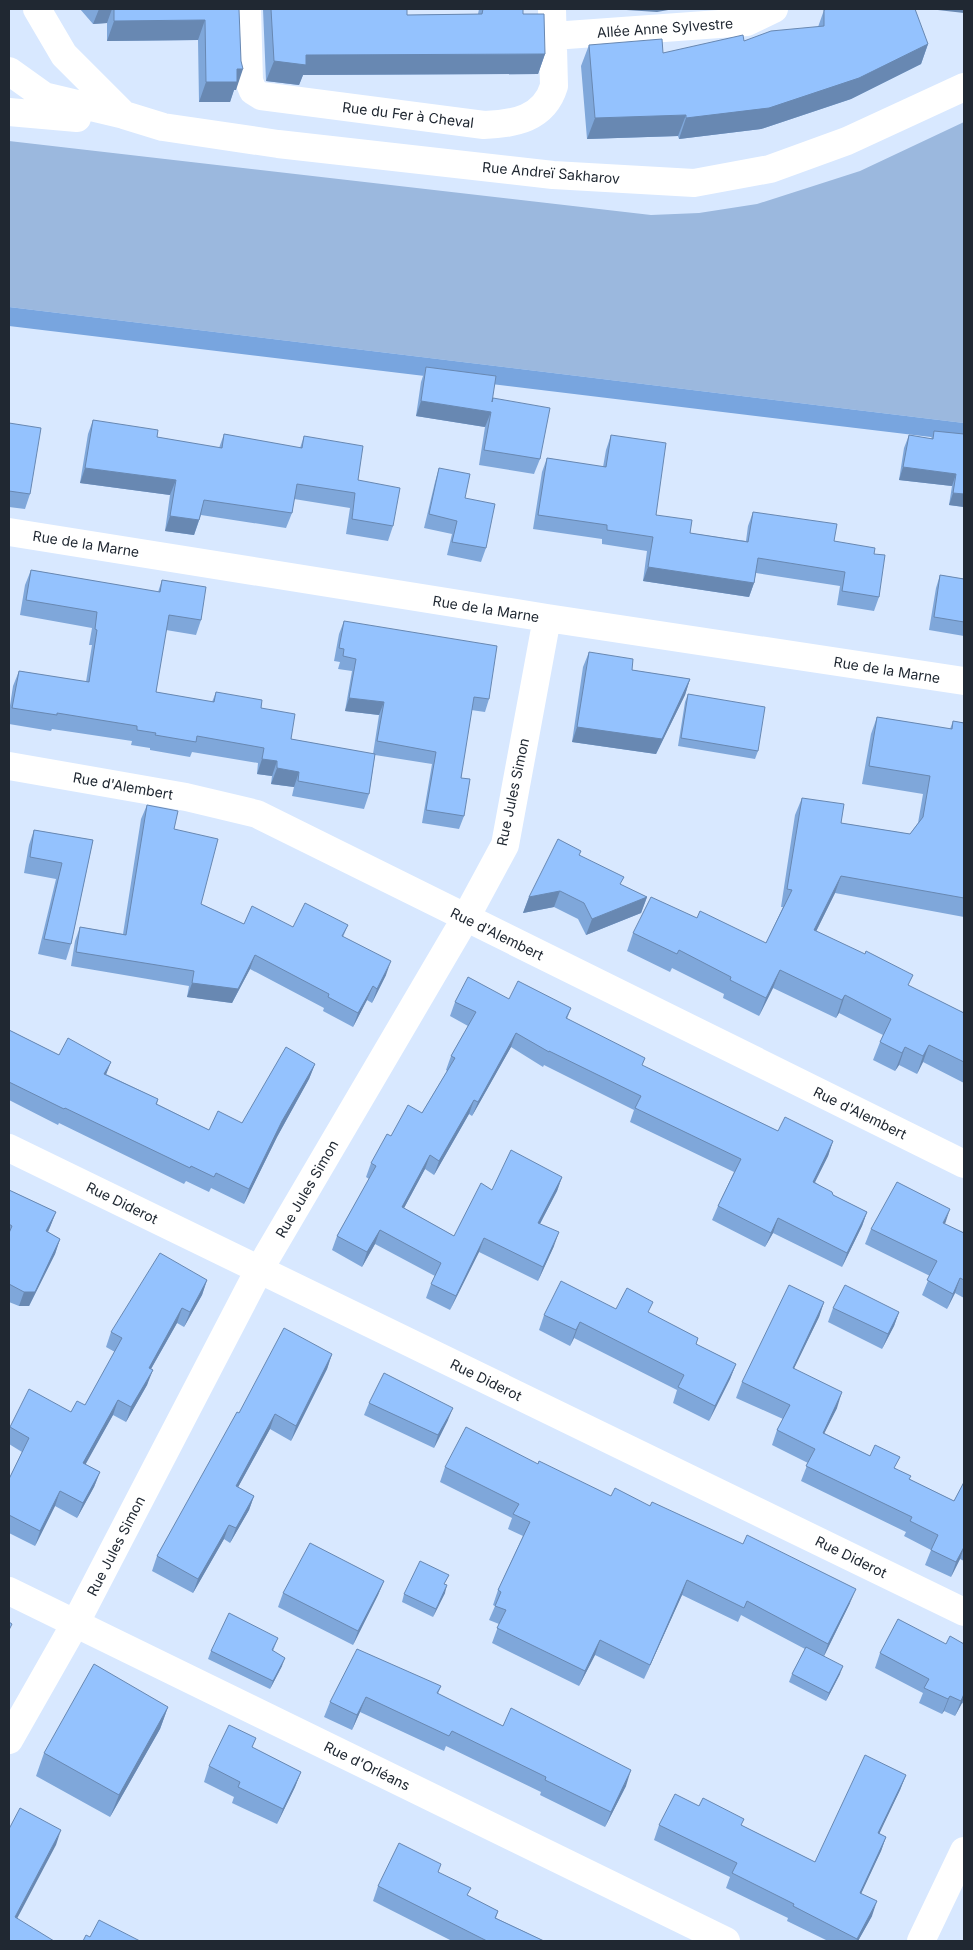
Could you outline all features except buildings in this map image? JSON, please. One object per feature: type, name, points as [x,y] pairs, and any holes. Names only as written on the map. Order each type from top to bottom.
[{"type":"street","name":"Rue Andreï Sakharov","points":[[38,9],[64,55],[124,115]]},
{"type":"street","name":"Rue du Fer à Cheval","points":[[247,9],[249,81],[253,91],[262,96],[484,125],[518,122],[536,112],[550,98],[554,86],[552,9]]},
{"type":"street","name":"Allée Anne Sylvestre","points":[[553,36],[747,22],[774,9]]},
{"type":"street","name":"Rue Andreï Sakharov","points":[[9,71],[44,96],[124,115],[163,127],[278,144],[553,175],[694,183],[770,169],[838,144],[964,86]]},
{"type":"street","points":[[9,112],[163,127]]},
{"type":"street","name":"Rue de la Marne","points":[[9,532],[547,618],[964,681]]},
{"type":"street","name":"Rue Jules Simon","points":[[9,1740],[75,1624],[259,1270],[465,919],[505,845],[547,618]]},
{"type":"street","name":"Rue d'Alembert","points":[[9,766],[186,797],[257,814],[465,919],[964,1164]]},
{"type":"street","name":"Rue Diderot","points":[[9,1148],[964,1612]]},
{"type":"street","name":"Rue d'Orléans","points":[[9,1592],[726,1941]]},
{"type":"street","points":[[921,1941],[964,1851]]},
{"type":"shaded area","points":[[964,122],[964,423],[9,307],[9,141],[651,215],[699,213],[757,204],[860,171]]},
{"type":"shaded area","points":[[9,307],[964,423],[964,441],[9,326]]}]
